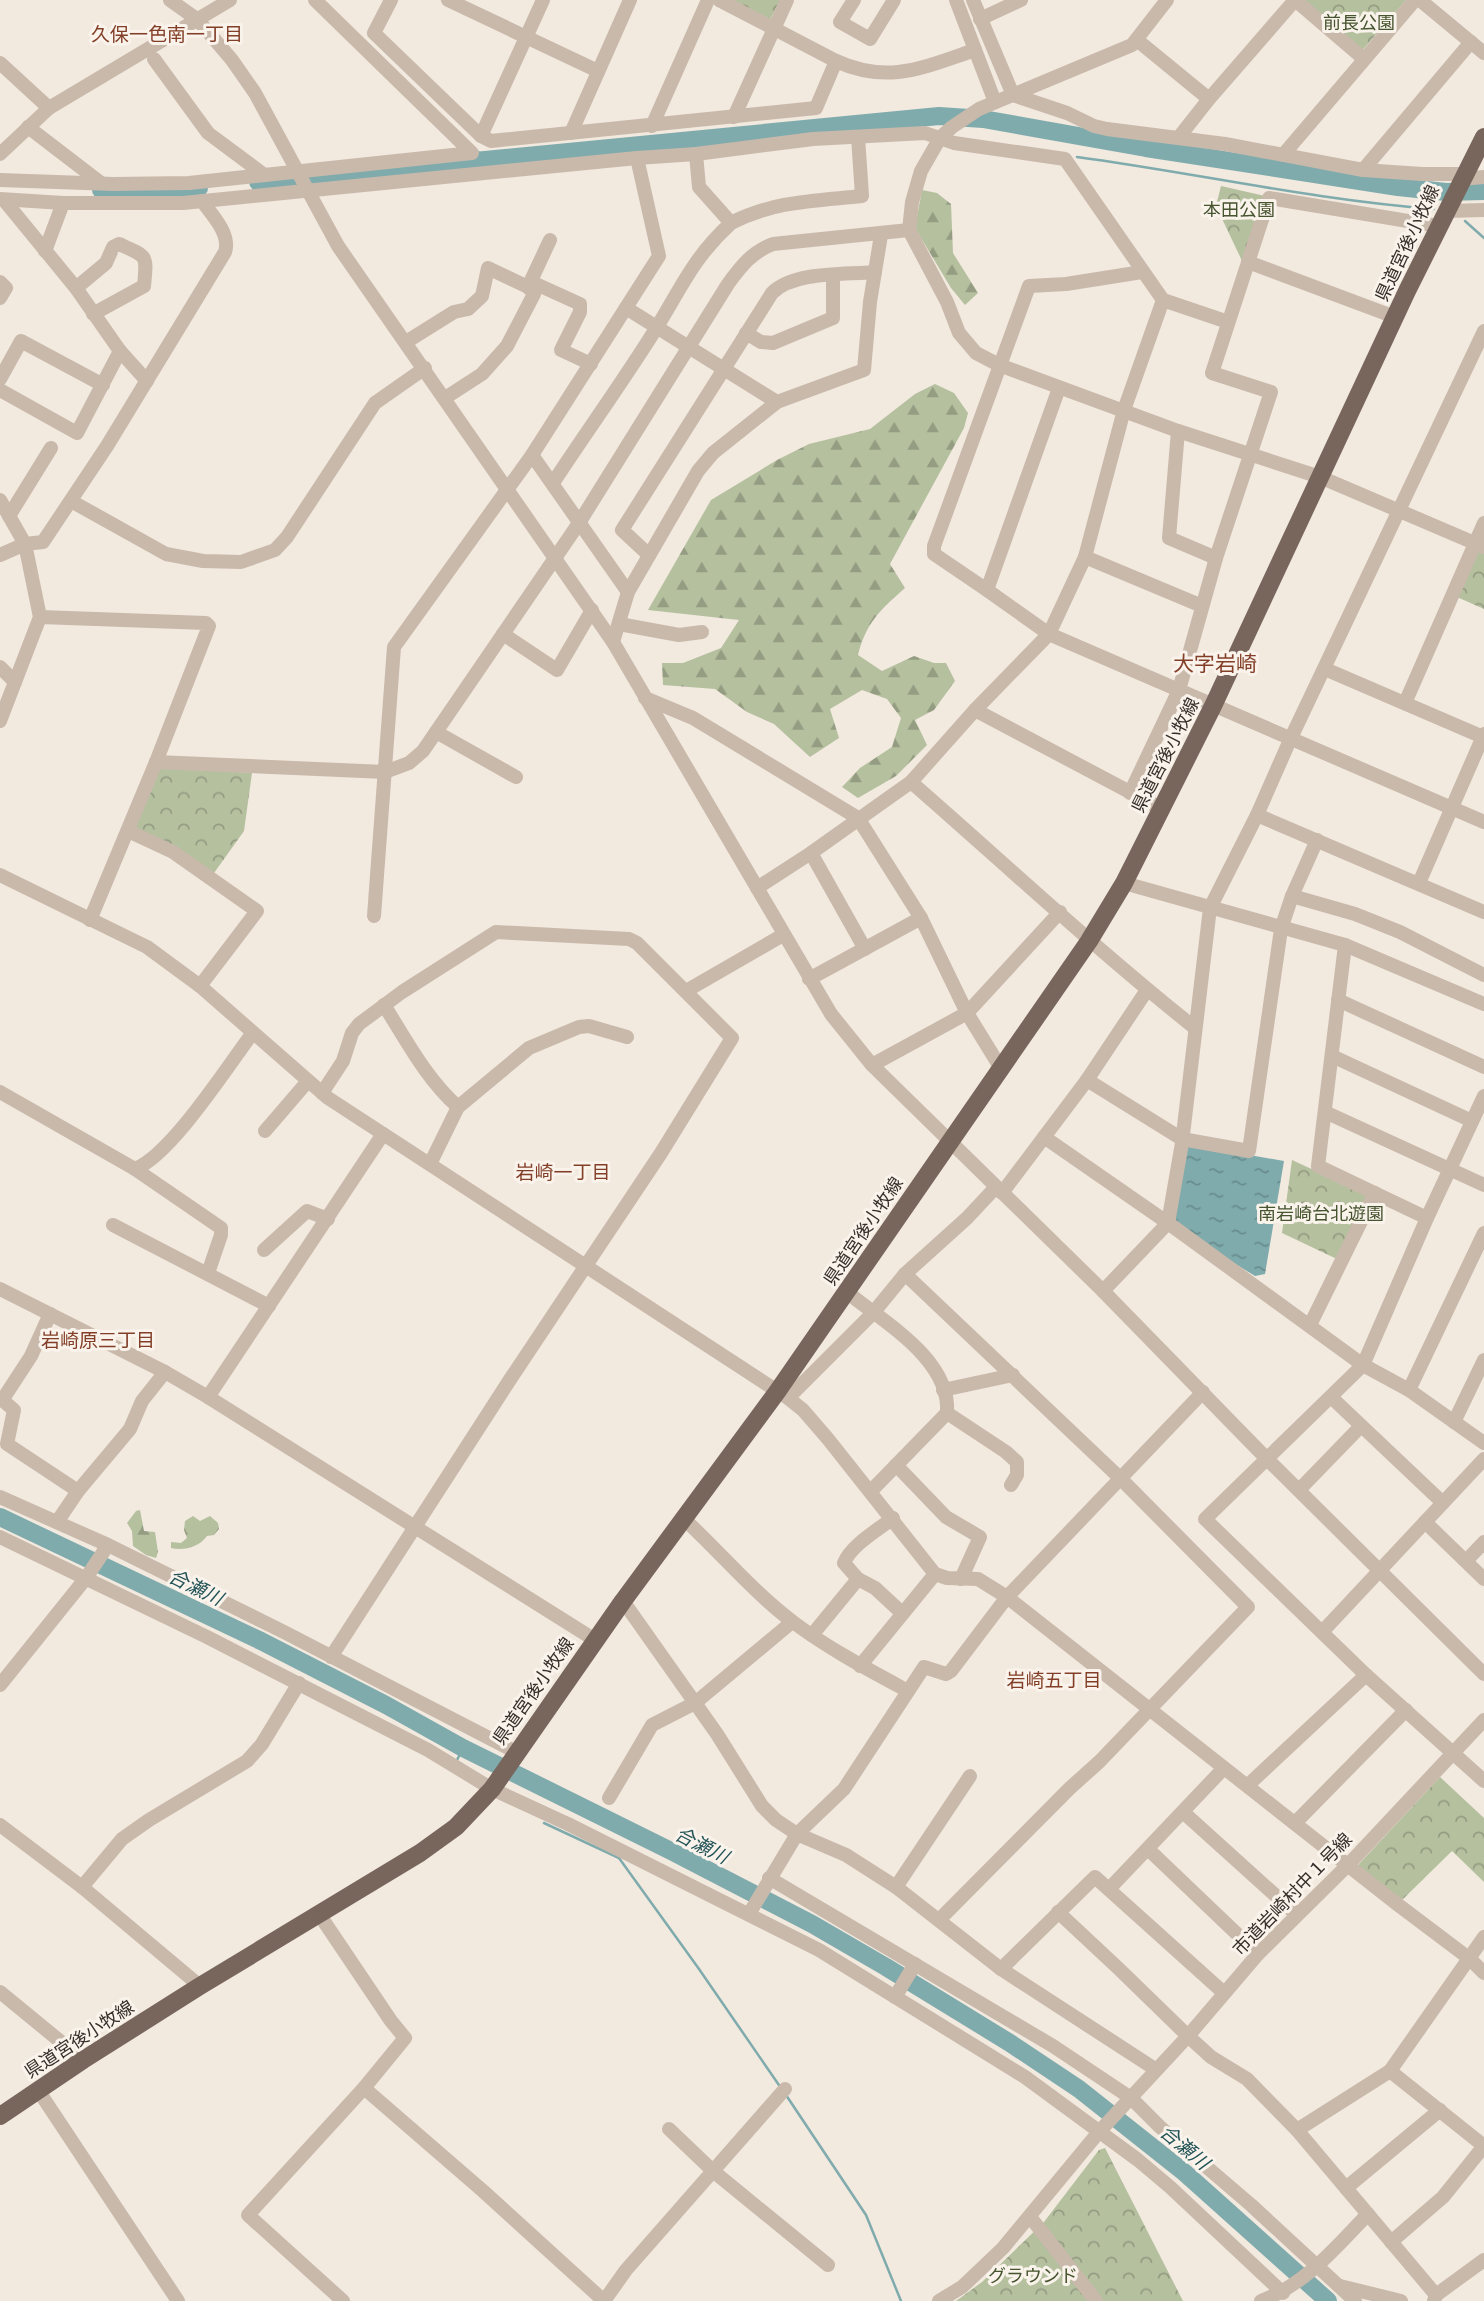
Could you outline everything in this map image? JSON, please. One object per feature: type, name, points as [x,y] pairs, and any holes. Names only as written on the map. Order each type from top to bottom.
[{"type":"main road","name":"県道宮後小牧線","points":[[0,2116],[200,1986],[420,1853],[456,1827],[493,1786],[683,1518],[783,1395],[847,1293],[950,1141],[1002,1070],[1089,941],[1124,883],[1213,706],[1395,317],[1484,136]]},
{"type":"street","points":[[170,0],[198,20],[244,76],[273,122],[338,246],[613,642],[831,1014],[872,1065],[1103,1291],[1267,1459],[1484,1674]]},
{"type":"street","points":[[0,154],[49,108],[230,0]]},
{"type":"street","points":[[315,0],[480,147]]},
{"type":"street","points":[[391,0],[374,33],[480,147]]},
{"type":"street","points":[[448,0],[598,71]]},
{"type":"street","points":[[480,147],[543,0]]},
{"type":"street","points":[[571,133],[630,0]]},
{"type":"street","points":[[652,126],[708,0]]},
{"type":"street","points":[[719,0],[836,61],[855,70],[875,74],[898,74],[975,50]]},
{"type":"street","points":[[734,117],[787,0]]},
{"type":"street","points":[[854,0],[840,22],[870,39],[894,0]]},
{"type":"street","points":[[956,0],[995,102]]},
{"type":"street","points":[[973,0],[1013,95],[1067,113],[1094,126],[1363,170],[1484,177]]},
{"type":"street","points":[[980,19],[1021,0]]},
{"type":"street","points":[[1167,0],[1132,45],[969,114],[940,138],[926,161],[916,186],[909,230],[947,302],[960,333],[976,353],[999,365],[1178,430],[1320,477],[1480,545]]},
{"type":"street","points":[[1179,138],[1209,99],[1295,0],[1364,59]]},
{"type":"street","points":[[1283,155],[1415,0]]},
{"type":"street","points":[[1420,0],[1484,53]]},
{"type":"street","points":[[1136,40],[1209,99]]},
{"type":"street","points":[[1363,170],[1471,43]]},
{"type":"street","points":[[154,59],[208,133],[263,174]]},
{"type":"street","points":[[0,180],[189,183],[571,133],[816,108],[836,61]]},
{"type":"street","points":[[0,63],[49,108]]},
{"type":"street","points":[[28,127],[101,183]]},
{"type":"street","points":[[2,200],[183,203],[696,154],[813,139],[925,133],[954,143],[1065,159],[1163,300],[1228,322]]},
{"type":"street","points":[[553,484],[657,327],[692,266],[709,244],[731,223],[751,213],[789,202],[862,196],[858,137]]},
{"type":"street","points":[[696,154],[699,187],[731,223]]},
{"type":"street","points":[[374,916],[394,647],[532,455],[659,256],[637,158]]},
{"type":"street","points":[[1129,793],[1179,690],[1216,558],[1271,392],[1212,373],[1269,198],[1445,213],[1484,211]]},
{"type":"street","points":[[2,200],[76,288],[121,351],[147,381]]},
{"type":"street","points":[[0,555],[24,544],[43,542],[147,381],[225,252],[226,237],[202,201]]},
{"type":"street","points":[[45,251],[64,203]]},
{"type":"street","points":[[156,762],[385,772],[409,763],[423,751],[579,523],[740,266],[756,252],[773,244],[881,235],[909,230]]},
{"type":"street","points":[[613,642],[628,592],[698,471],[713,453],[777,402],[864,370],[881,235]]},
{"type":"street","points":[[528,287],[550,240]]},
{"type":"street","points":[[76,288],[106,263],[113,247],[119,244],[146,259],[144,286],[93,314]]},
{"type":"street","points":[[1248,262],[1395,317]]},
{"type":"street","points":[[406,342],[454,312],[468,309],[482,296],[488,268],[528,287],[534,294],[508,346],[482,374],[445,398]]},
{"type":"street","points":[[649,555],[622,530],[772,293],[780,285],[800,278],[875,272]]},
{"type":"street","points":[[1142,272],[1066,284],[1029,286],[934,547],[934,554],[1049,634],[1484,822]]},
{"type":"street","points":[[746,333],[761,342],[773,343],[833,318],[833,276]]},
{"type":"street","points":[[0,282],[6,288],[0,298]]},
{"type":"street","points":[[528,287],[536,285],[580,304],[580,312],[561,350],[591,364]]},
{"type":"street","points":[[757,888],[911,782],[975,710],[1049,634],[1085,557],[1124,410],[1163,300]]},
{"type":"street","points":[[626,308],[777,402]]},
{"type":"street","points":[[1103,1291],[1168,1223],[1182,1139],[1210,908],[1257,815],[1484,331]]},
{"type":"street","points":[[0,379],[21,341],[103,384]]},
{"type":"street","points":[[0,390],[77,433],[121,351]]},
{"type":"street","points":[[71,501],[166,554],[203,561],[241,562],[275,550],[287,537],[375,403],[425,368]]},
{"type":"street","points":[[987,590],[1059,388]]},
{"type":"street","points":[[1178,430],[1169,538],[1216,558]]},
{"type":"street","points":[[9,516],[51,448]]},
{"type":"street","points":[[532,455],[628,592]]},
{"type":"street","points":[[0,500],[24,544],[40,617],[0,721]]},
{"type":"street","points":[[1405,703],[1480,545],[1484,523]]},
{"type":"street","points":[[1085,557],[1202,606]]},
{"type":"street","points":[[503,634],[557,670],[592,610]]},
{"type":"street","points":[[40,617],[206,623],[209,626],[90,920]]},
{"type":"street","points":[[619,624],[679,635],[702,632]]},
{"type":"street","points":[[0,667],[15,682]]},
{"type":"street","points":[[1325,669],[1483,736],[1419,883]]},
{"type":"street","points":[[645,698],[693,718],[858,818],[921,918],[967,1013],[1002,1070]]},
{"type":"street","points":[[975,710],[1160,808]]},
{"type":"street","points":[[436,732],[516,777]]},
{"type":"street","points":[[911,782],[1060,912],[1089,941],[1195,1028]]},
{"type":"street","points":[[1257,815],[1484,912]]},
{"type":"street","points":[[128,831],[173,852],[257,911],[200,986]]},
{"type":"street","points":[[1087,1080],[1182,1139],[1249,1151],[1281,929],[1292,896],[1317,840]]},
{"type":"street","points":[[811,853],[865,949]]},
{"type":"street","points":[[0,875],[147,947],[200,986],[322,1093],[783,1395],[803,1410],[893,1518],[935,1574],[947,1578],[978,1579],[1007,1597],[1470,1959],[1484,1973]]},
{"type":"street","points":[[1124,883],[1345,945],[1484,1004]]},
{"type":"street","points":[[1292,896],[1355,914],[1400,932],[1484,975]]},
{"type":"street","points":[[872,1065],[967,1013],[1060,912]]},
{"type":"street","points":[[809,979],[921,918]]},
{"type":"street","points":[[322,1093],[343,1061],[352,1033],[359,1024],[496,932],[629,939],[732,1038],[661,1153],[331,1657]]},
{"type":"street","points":[[686,991],[783,935]]},
{"type":"street","points":[[1345,945],[1318,1166],[1427,1218]]},
{"type":"street","points":[[783,1395],[873,1313],[905,1274],[999,1190],[1087,1080],[1147,990]]},
{"type":"street","points":[[1338,1000],[1484,1067]]},
{"type":"street","points":[[384,1005],[421,1064],[445,1096],[458,1107]]},
{"type":"street","points":[[430,1164],[458,1107],[529,1048],[573,1029],[589,1026],[627,1037]]},
{"type":"street","points":[[135,1169],[147,1165],[185,1124],[252,1034]]},
{"type":"street","points":[[1332,1056],[1472,1121]]},
{"type":"street","points":[[265,1131],[308,1081]]},
{"type":"street","points":[[0,1092],[135,1169],[221,1228],[208,1273]]},
{"type":"street","points":[[1484,1096],[1363,1365],[1205,1519],[1367,1675],[1484,1781]]},
{"type":"street","points":[[1325,1112],[1484,1185]]},
{"type":"street","points":[[208,1397],[383,1134]]},
{"type":"street","points":[[1044,1137],[1168,1223],[1363,1365],[1409,1390],[1484,1443]]},
{"type":"street","points":[[1310,1325],[1375,1193]]},
{"type":"street","points":[[264,1250],[307,1211],[328,1219]]},
{"type":"street","points":[[113,1225],[269,1306]]},
{"type":"street","points":[[1409,1390],[1484,1233]]},
{"type":"street","points":[[905,1274],[1120,1478],[1248,1607],[1099,1762],[1069,1788],[940,1919]]},
{"type":"street","points":[[0,1289],[208,1397],[595,1640]]},
{"type":"street","points":[[847,1293],[910,1342],[927,1359],[935,1369],[947,1405],[947,1413],[871,1491]]},
{"type":"street","points":[[50,1314],[31,1356],[1,1398],[14,1410],[7,1444],[78,1491]]},
{"type":"street","points":[[1454,1422],[1483,1367]]},
{"type":"street","points":[[57,1522],[78,1491],[130,1429],[142,1401],[164,1372]]},
{"type":"street","points":[[943,1390],[1013,1375]]},
{"type":"street","points":[[750,1911],[797,1834],[844,1789],[924,1667],[946,1674],[951,1671],[1007,1597],[1203,1392]]},
{"type":"street","points":[[1331,1397],[1443,1503]]},
{"type":"street","points":[[947,1413],[1017,1462],[1017,1475],[1011,1485]]},
{"type":"street","points":[[1298,1490],[1361,1426]]},
{"type":"street","points":[[1323,1631],[1484,1459]]},
{"type":"street","points":[[895,1465],[946,1517],[980,1537],[961,1579]]},
{"type":"street","points":[[0,1497],[108,1545],[516,1752]]},
{"type":"street","points":[[683,1518],[792,1622],[860,1665],[908,1691]]},
{"type":"street","points":[[893,1518],[844,1560],[844,1563],[859,1579],[875,1588],[902,1613]]},
{"type":"street","points":[[1425,1522],[1484,1578]]},
{"type":"street","points":[[0,1537],[299,1683],[568,1824],[750,1911],[819,1950],[1025,2077],[1138,2160],[1284,2291]]},
{"type":"street","points":[[1466,1561],[1484,1542]]},
{"type":"street","points":[[0,1685],[86,1578],[104,1551]]},
{"type":"street","points":[[860,1665],[935,1574]]},
{"type":"street","points":[[812,1635],[859,1579]]},
{"type":"street","points":[[623,1601],[695,1703],[762,1806],[776,1820],[797,1834],[846,1856],[896,1887],[1001,1969],[1155,2069]]},
{"type":"street","points":[[609,1798],[652,1725],[695,1703],[792,1622]]},
{"type":"street","points":[[1248,1785],[1367,1675]]},
{"type":"street","points":[[82,1887],[122,1839],[247,1761],[262,1744],[299,1683]]},
{"type":"street","points":[[1295,1823],[1406,1710]]},
{"type":"street","name":"市道岩崎村中１号線","points":[[940,2301],[982,2270],[1031,2218],[1098,2133],[1188,2036],[1258,1954],[1348,1865],[1484,1720]]},
{"type":"street","points":[[1109,1889],[1224,1768]]},
{"type":"street","points":[[896,1887],[970,1776]]},
{"type":"street","points":[[1183,1812],[1296,1914]]},
{"type":"street","points":[[0,1825],[82,1887],[200,1986]]},
{"type":"street","points":[[1149,1849],[1258,1954]]},
{"type":"street","points":[[1001,1969],[1095,1877],[1224,1993]]},
{"type":"street","points":[[767,1881],[1053,2046],[1160,2127],[1319,2266],[1355,2301]]},
{"type":"street","points":[[1058,1912],[1211,2057],[1247,2079],[1297,2130],[1435,2298],[1484,2260]]},
{"type":"street","points":[[319,1914],[405,2038],[364,2088],[248,2215],[343,2301]]},
{"type":"street","points":[[1297,2130],[1390,2071],[1484,1937]]},
{"type":"street","points":[[895,1997],[915,1964]]},
{"type":"street","points":[[0,1992],[83,2060]]},
{"type":"street","points":[[1390,2071],[1484,2146],[1443,2197],[1391,2242]]},
{"type":"street","points":[[364,2088],[604,2301],[626,2270],[717,2174],[785,2089]]},
{"type":"street","points":[[38,2090],[178,2301]]},
{"type":"street","points":[[1346,2188],[1440,2110]]},
{"type":"street","points":[[669,2129],[717,2174],[828,2265]]},
{"type":"street","points":[[1261,2301],[1284,2291],[1319,2266],[1368,2214]]},
{"type":"street","points":[[1031,2218],[1096,2301]]},
{"type":"street","points":[[1338,2286],[1401,2301]]},
{"type":"green space","points":[[730,0],[780,0],[770,20]]},
{"type":"green space","name":"前長公園","points":[[1304,0],[1406,0],[1361,52]]},
{"type":"green space","name":"本田公園","points":[[1221,186],[1265,196],[1244,265],[1216,206]]},
{"type":"green space","points":[[922,190],[937,193],[951,204],[953,253],[978,293],[965,305],[951,288],[915,228]]},
{"type":"green space","points":[[935,384],[954,393],[968,413],[964,428],[890,564],[905,588],[875,618],[865,634],[858,655],[882,671],[914,656],[934,663],[946,663],[955,681],[934,710],[915,720],[927,745],[896,776],[858,798],[842,787],[860,768],[892,747],[901,718],[887,699],[862,690],[830,709],[839,738],[810,757],[774,724],[747,712],[715,689],[663,685],[662,663],[683,663],[721,648],[739,620],[648,610],[711,500],[809,444],[870,429],[915,394]]},
{"type":"green space","points":[[1480,550],[1484,551],[1484,609],[1457,597]]},
{"type":"green space","points":[[159,766],[252,773],[244,831],[214,873],[134,829]]},
{"type":"green space","name":"南岩崎台北遊園","points":[[1292,1160],[1370,1196],[1339,1260],[1282,1233]]},
{"type":"green space","points":[[140,1510],[144,1531],[155,1532],[158,1552],[156,1558],[133,1546],[132,1531],[127,1523],[136,1511]]},
{"type":"green space","points":[[193,1516],[200,1521],[210,1516],[218,1523],[219,1529],[196,1545],[171,1548],[171,1542],[181,1543],[187,1538],[185,1521]]},
{"type":"green space","points":[[1440,1777],[1484,1818],[1484,1882],[1452,1851],[1401,1901],[1359,1868],[1359,1864]]},
{"type":"green space","name":"グラウンド","points":[[1105,2148],[1183,2301],[956,2301],[982,2282],[1044,2222],[1099,2150]]},
{"type":"water","points":[[1182,1143],[1284,1161],[1265,1274],[1255,1276],[1168,1223]]},
{"type":"waterway","points":[[258,182],[939,116],[983,119],[1146,148],[1398,187],[1446,192],[1484,191]]},
{"type":"waterway","points":[[478,152],[488,161]]},
{"type":"waterway","points":[[1077,157],[1300,193],[1434,209]]},
{"type":"waterway","points":[[101,190],[172,191],[199,188]]},
{"type":"waterway","points":[[1465,221],[1484,238]]},
{"type":"waterway","name":"合瀬川","points":[[0,1517],[261,1641],[463,1748],[812,1924],[886,1967],[1079,2089],[1185,2173],[1328,2301]]},
{"type":"waterway","points":[[457,1760],[463,1748]]},
{"type":"waterway","points":[[544,1823],[619,1858],[781,2088]]},
{"type":"waterway","points":[[786,2095],[866,2215],[901,2301]]},
{"type":"district","name":"久保一色南一丁目","points":[[167,34]]},
{"type":"district","name":"大字岩崎","points":[[1215,663]]},
{"type":"district","name":"岩崎一丁目","points":[[563,1172]]},
{"type":"district","name":"岩崎原三丁目","points":[[98,1340]]},
{"type":"district","name":"岩崎五丁目","points":[[1054,1680]]}]
